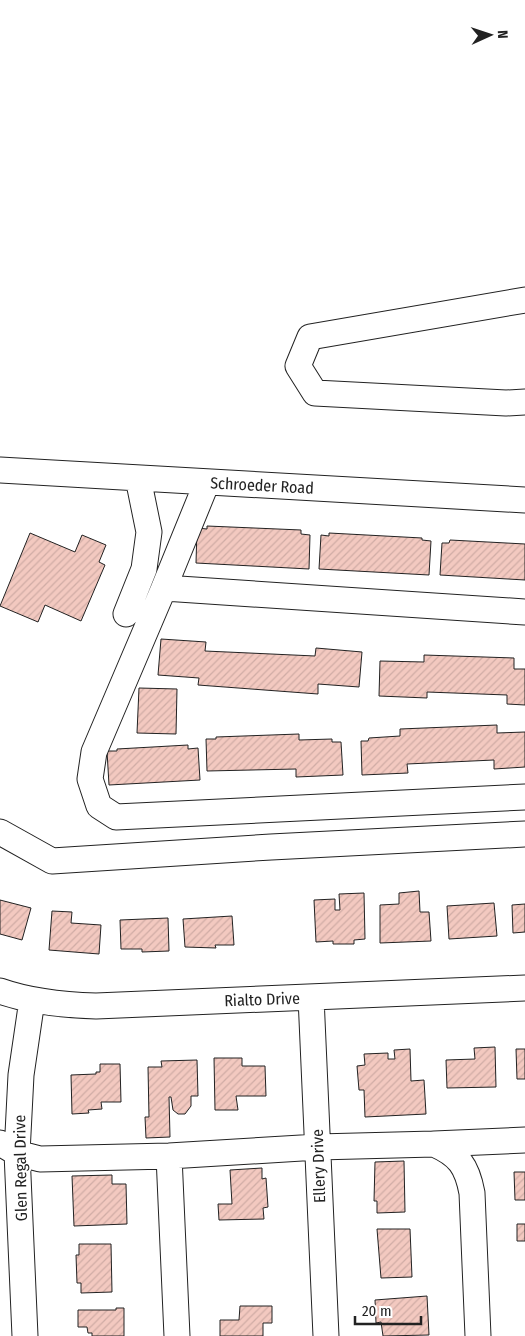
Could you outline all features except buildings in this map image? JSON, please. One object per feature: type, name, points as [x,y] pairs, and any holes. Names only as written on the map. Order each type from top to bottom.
[{"type":"street","points":[[525,300],[310,337],[298,366],[315,393],[506,403],[525,402]]},
{"type":"street","name":"Schroeder Road","points":[[1,477],[138,478],[525,500]]},
{"type":"street","points":[[126,614],[144,569],[149,532],[138,478]]},
{"type":"street","points":[[207,482],[94,752],[90,779],[99,806],[116,817],[525,797]]},
{"type":"street","points":[[164,588],[525,612]]},
{"type":"street","points":[[0,832],[52,860],[525,834]]},
{"type":"street","name":"Rialto Drive","points":[[0,991],[32,1000],[66,1005],[96,1006],[525,988]]},
{"type":"street","name":"Ellery Drive","points":[[311,996],[326,1336]]},
{"type":"street","name":"Glen Regal Drive","points":[[25,1336],[9,1148],[32,1000]]},
{"type":"street","points":[[9,1148],[40,1160],[169,1156],[318,1147],[525,1140]]},
{"type":"street","points":[[434,1144],[449,1151],[462,1162],[469,1178],[472,1193],[478,1336]]},
{"type":"street","points":[[169,1156],[177,1336]]}]
